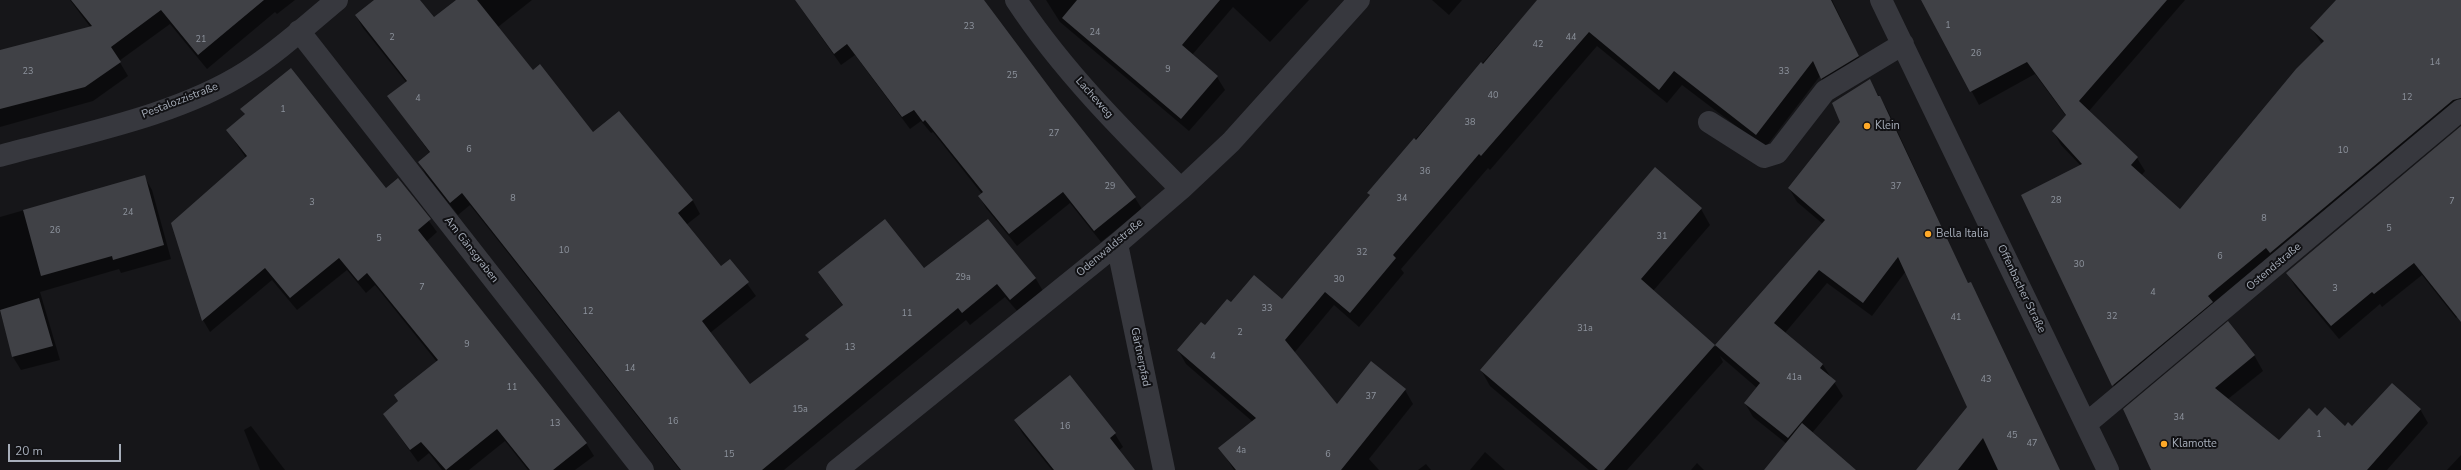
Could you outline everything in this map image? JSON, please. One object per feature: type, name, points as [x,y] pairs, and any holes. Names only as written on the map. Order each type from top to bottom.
[{"type":"street","name":"Pestalozzistraße","points":[[0,156],[161,111],[208,92],[247,72],[337,0]]},
{"type":"street","name":"Lacheweg","points":[[1016,0],[1038,33],[1090,93],[1135,144],[1181,189]]},
{"type":"street","name":"Odenwaldstraße","points":[[837,470],[1117,244],[1181,189],[1231,142],[1359,0]]},
{"type":"street","name":"Offenbacher Straße","points":[[1882,0],[2108,470]]},
{"type":"street","name":"Am Gänsgraben","points":[[299,31],[643,470]]},
{"type":"street","points":[[1709,122],[1764,157],[1777,153],[1825,90],[1903,44]]},
{"type":"street","name":"Ostendstraße","points":[[2086,424],[2461,110]]},
{"type":"street","name":"Gärtnerpfad","points":[[1117,244],[1164,470]]},
{"type":"building","points":[[71,0],[264,0],[198,55],[161,10],[111,47],[121,62],[85,87],[0,109],[0,50],[92,26]]},
{"type":"building","points":[[374,0],[420,0],[434,17],[456,0],[477,0],[533,70],[540,64],[593,132],[619,111],[693,200],[678,213],[721,266],[730,259],[749,282],[702,321],[750,384],[809,339],[805,335],[843,305],[818,272],[885,219],[924,268],[988,219],[1036,278],[1010,300],[997,284],[962,313],[958,308],[762,470],[681,470],[462,193],[450,203],[418,162],[430,152],[387,96],[407,81],[355,15]]},
{"type":"building","points":[[795,0],[984,0],[1058,99],[1136,197],[1094,231],[1063,192],[1009,234],[978,196],[983,192],[925,120],[923,122],[914,110],[902,117],[847,44],[834,54]]},
{"type":"building","points":[[1077,0],[1220,0],[1182,45],[1218,76],[1181,119],[1062,18]]},
{"type":"building","points":[[1537,0],[1831,0],[1859,56],[1821,79],[1813,61],[1756,135],[1674,71],[1659,90],[1589,32],[1481,156],[1479,154],[1393,255],[1396,258],[1350,313],[1325,292],[1285,340],[1337,404],[1371,361],[1406,389],[1341,470],[1236,470],[1218,448],[1256,418],[1177,350],[1201,322],[1205,325],[1227,299],[1231,302],[1254,275],[1282,299],[1370,195],[1367,193],[1414,138],[1416,140],[1481,62],[1483,64]]},
{"type":"building","points":[[1921,0],[2167,0],[2079,101],[2138,157],[2131,165],[2180,209],[2296,69],[2324,41],[2310,28],[2336,0],[2461,0],[2461,98],[2453,100],[2270,253],[2266,248],[2208,296],[2213,302],[2112,386],[2021,195],[2082,164],[2052,131],[2066,115],[2027,62],[1970,92]]},
{"type":"building","points":[[291,68],[386,188],[398,178],[431,219],[418,230],[587,443],[553,470],[530,470],[497,429],[446,470],[421,442],[410,450],[383,414],[398,401],[394,395],[438,360],[367,273],[358,281],[339,258],[290,298],[265,268],[202,321],[171,223],[247,156],[226,130],[245,114],[240,109]]},
{"type":"building","points":[[1870,79],[1878,96],[1880,96],[1968,283],[1971,282],[2060,470],[1998,470],[1983,438],[1958,470],[1916,470],[1967,407],[1898,257],[1863,303],[1819,270],[1774,323],[1823,364],[1820,368],[1836,381],[1788,438],[1744,403],[1760,383],[1715,345],[1825,220],[1788,188],[1840,122],[1832,103]]},
{"type":"building","points":[[2461,126],[2461,322],[2414,263],[2374,294],[2372,292],[2331,326],[2286,273]]},
{"type":"building","points":[[1655,167],[1702,208],[1641,279],[1715,345],[1604,470],[1598,470],[1480,370]]},
{"type":"building","points":[[145,175],[164,245],[113,260],[112,256],[41,276],[23,210]]},
{"type":"building","points":[[39,298],[53,346],[12,357],[0,310]]},
{"type":"building","points":[[2228,321],[2255,355],[2215,388],[2279,440],[2309,408],[2317,416],[2325,407],[2345,426],[2348,422],[2352,426],[2392,383],[2421,409],[2367,470],[2151,470],[2123,409]]},
{"type":"building","points":[[1070,375],[1116,433],[1110,438],[1135,470],[1054,470],[1014,420]]},
{"type":"building","points":[[1802,423],[1856,470],[1764,470]]},
{"type":"place","name":"Klein","points":[[1867,126]]},
{"type":"place","name":"Bella Italia","points":[[1928,234]]},
{"type":"place","name":"Klamotte","points":[[2164,444]]}]
